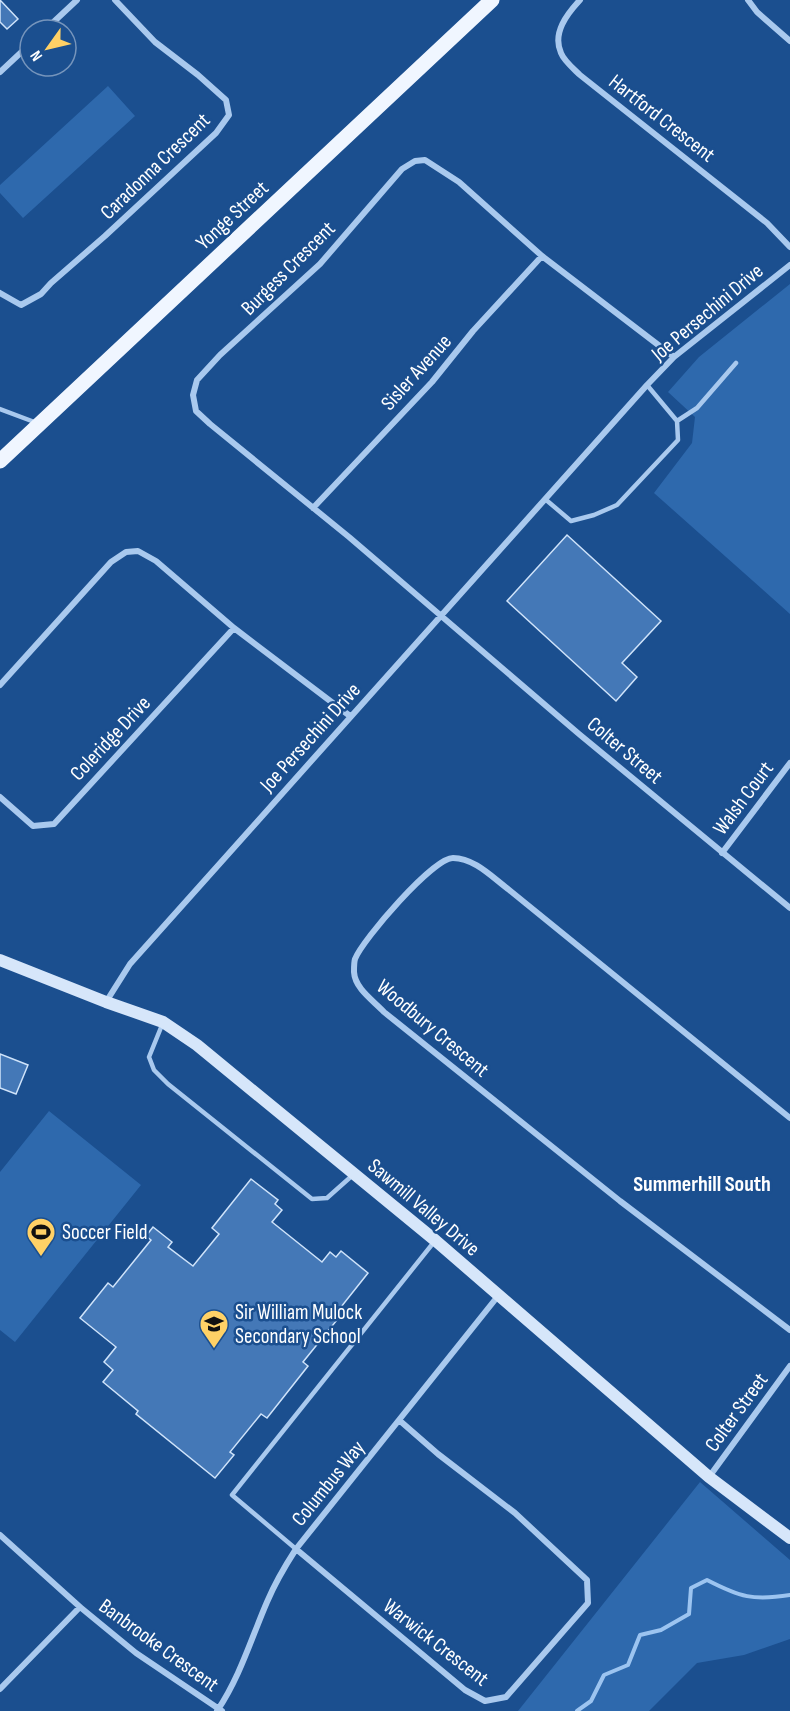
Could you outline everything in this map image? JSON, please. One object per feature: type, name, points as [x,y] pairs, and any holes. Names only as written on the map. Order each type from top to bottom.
[{"type":"main road","name":"Yonge Street","points":[[0,461],[492,0]]},
{"type":"street","points":[[58,18],[77,0]]},
{"type":"street","name":"Caradonna Crescent","points":[[0,293],[21,305],[41,294],[216,133],[229,115],[226,99],[155,42],[115,0]]},
{"type":"street","name":"Hartford Crescent","points":[[580,0],[565,16],[560,30],[558,43],[561,55],[580,75],[767,223],[790,247]]},
{"type":"street","points":[[748,0],[790,41]]},
{"type":"street","points":[[0,72],[18,55]]},
{"type":"street","name":"Burgess Crescent","points":[[442,615],[196,411],[193,395],[197,380],[220,355],[320,264],[402,170],[415,161],[425,160],[459,182],[542,256],[674,357]]},
{"type":"street","name":"Sisler Avenue","points":[[313,508],[432,382],[473,331],[542,256]]},
{"type":"street","name":"Joe Persechini Drive","points":[[106,1002],[130,964],[647,386],[674,357],[790,265]]},
{"type":"street","points":[[0,685],[111,562],[126,552],[138,551],[156,561],[234,628],[350,716]]},
{"type":"street","name":"Colter Street","points":[[442,615],[579,734],[790,908]]},
{"type":"street","name":"Coleridge Drive","points":[[0,797],[33,826],[54,824],[234,628]]},
{"type":"street","name":"Walsh Court","points":[[722,853],[790,763]]},
{"type":"street","name":"Woodbury Crescent","points":[[790,1118],[508,889],[469,861],[451,857],[439,864],[392,907],[354,960],[354,975],[359,986],[384,1012],[620,1201],[790,1330]]},
{"type":"street","name":"Sawmill Valley Drive","points":[[0,960],[163,1022],[197,1045],[436,1241],[709,1477],[790,1538]]},
{"type":"street","name":"Columbus Way","points":[[220,1710],[239,1674],[279,1576],[296,1549],[498,1296]]},
{"type":"street","name":"Colter Street","points":[[709,1477],[790,1366]]},
{"type":"street","name":"Warwick Crescent","points":[[296,1549],[465,1690],[485,1701],[506,1697],[588,1603],[587,1580],[514,1513],[438,1454],[399,1420]]},
{"type":"street","name":"Banbrooke Crescent","points":[[0,1535],[80,1607],[136,1653],[220,1710]]},
{"type":"street","name":"Banbrooke Crescent","points":[[0,1689],[80,1607]]},
{"type":"lane","points":[[545,499],[571,521],[594,515],[617,505],[678,440],[677,421],[697,408],[736,363]]},
{"type":"lane","name":"Joe Persechini Drive","points":[[647,386],[677,421]]},
{"type":"lane","points":[[0,410],[40,424]]},
{"type":"lane","points":[[163,1022],[149,1058],[154,1070],[231,1135],[312,1199],[327,1198],[354,1174]]},
{"type":"lane","points":[[296,1549],[232,1495],[436,1241]]},
{"type":"shaded area","points":[[108,86],[135,116],[23,218],[0,193],[0,185]]},
{"type":"shaded area","points":[[790,284],[790,614],[654,493],[692,443],[695,417],[668,392],[699,357]]},
{"type":"shaded area","name":"Soccer Field","points":[[49,1111],[141,1185],[15,1342],[0,1330],[0,1172]]},
{"type":"shaded area","points":[[700,1482],[790,1560],[790,1639],[744,1655],[697,1663],[649,1711],[518,1711]]},
{"type":"building","points":[[0,0],[18,19],[7,29],[0,22]]},
{"type":"building","points":[[567,535],[661,621],[622,663],[637,677],[616,701],[507,601]]},
{"type":"building","points":[[0,1054],[28,1065],[16,1094],[0,1088]]},
{"type":"building","points":[[251,1179],[278,1200],[275,1204],[282,1210],[272,1222],[322,1262],[330,1252],[336,1257],[341,1251],[368,1273],[333,1317],[337,1320],[303,1362],[308,1366],[267,1418],[261,1414],[230,1452],[234,1455],[215,1478],[136,1414],[138,1411],[103,1382],[113,1370],[104,1362],[116,1347],[80,1318],[108,1283],[113,1287],[151,1240],[146,1236],[153,1227],[172,1242],[168,1247],[193,1266],[219,1234],[212,1228]]},
{"type":"waterway","points":[[577,1711],[591,1701],[604,1675],[628,1665],[640,1635],[661,1630],[689,1614],[691,1588],[707,1580],[747,1596],[766,1598],[790,1595]]},
{"type":"place","name":"Soccer Field","points":[[41,1258]]},
{"type":"place","name":"Sir William Mulock Secondary School","points":[[214,1350]]},
{"type":"district","name":"Summerhill South","points":[[702,1183]]}]
